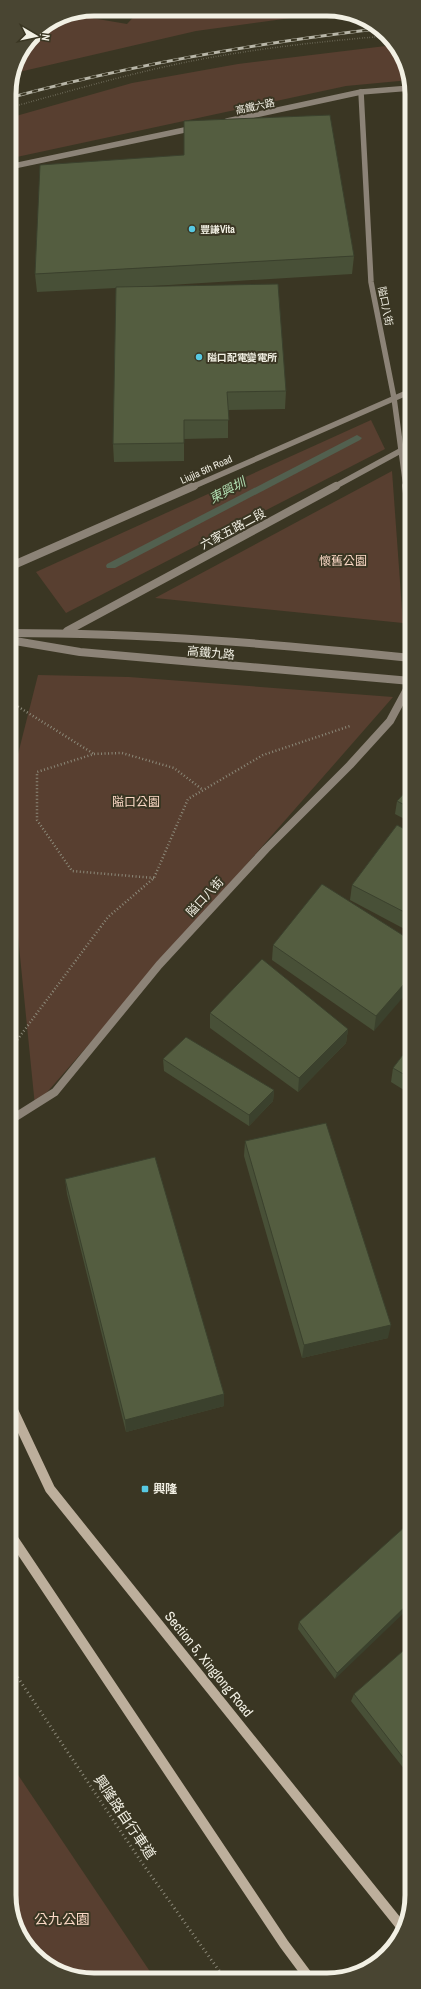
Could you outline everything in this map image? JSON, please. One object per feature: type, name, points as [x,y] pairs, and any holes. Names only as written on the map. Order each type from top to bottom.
[{"type":"street","name":"高鐵六路","points":[[220,122],[361,92],[404,89]]},
{"type":"street","name":"隘口八街","points":[[361,92],[371,282],[394,398],[405,474]]},
{"type":"street","points":[[16,166],[197,127]]},
{"type":"street","name":"Liujia 5th Road","points":[[16,564],[405,393]]},
{"type":"street","name":"六家五路二段","points":[[66,632],[405,449]]},
{"type":"street","name":"高鐵九路","points":[[16,633],[66,632],[266,643],[405,657]]},
{"type":"street","name":"高鐵九路","points":[[16,641],[80,652],[405,681]]},
{"type":"street","name":"隘口八街","points":[[16,1117],[55,1092],[159,965],[266,849],[350,765],[390,721],[405,694]]},
{"type":"street","name":"Section 5, Xinglong Road","points":[[16,1417],[50,1489],[399,1924]]},
{"type":"street","points":[[16,1543],[284,1944],[306,1973]]},
{"type":"path","points":[[16,106],[104,81],[198,60],[319,42],[380,37]]},
{"type":"path","points":[[16,705],[94,754]]},
{"type":"path","points":[[16,1043],[108,917],[154,878],[188,799],[263,755],[356,724]]},
{"type":"path","points":[[154,878],[72,871],[37,820],[37,772],[94,754],[122,753],[174,768],[203,790]]},
{"type":"path","name":"興隆路自行車道","points":[[16,1675],[140,1860],[221,1973]]},
{"type":"green space","points":[[134,16],[306,16],[196,31],[20,72],[24,59],[32,46],[43,35],[59,24],[69,20],[85,17],[127,24]]},
{"type":"green space","points":[[388,46],[399,64],[403,81],[346,86],[16,157],[16,116],[132,83],[238,64]]},
{"type":"green space","points":[[371,420],[385,449],[66,613],[36,572]]},
{"type":"green space","name":"懷舊公園","points":[[392,471],[403,623],[155,598]]},
{"type":"green space","name":"隘口公園","points":[[38,675],[129,677],[393,697],[35,1106],[16,916],[16,762]]},
{"type":"green space","name":"公九公園","points":[[16,1772],[151,1973],[79,1972],[59,1965],[46,1957],[32,1943],[20,1920],[16,1895]]},
{"type":"building","name":"豐謙Vita","points":[[330,115],[354,256],[35,274],[40,165],[184,155],[184,121]]},
{"type":"building","name":"隘口配電變電所","points":[[278,284],[286,391],[227,392],[229,420],[184,420],[184,443],[113,444],[116,287]]},
{"type":"building","points":[[405,792],[405,805],[397,801]]},
{"type":"building","points":[[397,825],[405,829],[405,912],[352,885]]},
{"type":"building","points":[[322,884],[405,937],[405,983],[376,1016],[273,945]]},
{"type":"building","points":[[262,959],[348,1029],[299,1078],[210,1013]]},
{"type":"building","points":[[186,1037],[274,1090],[249,1115],[163,1059]]},
{"type":"building","points":[[405,1052],[405,1075],[393,1068]]},
{"type":"building","points":[[326,1123],[391,1325],[304,1345],[245,1141]]},
{"type":"building","points":[[155,1157],[224,1394],[125,1420],[65,1179]]},
{"type":"building","points":[[405,1527],[405,1607],[337,1673],[299,1622]]},
{"type":"building","points":[[405,1649],[405,1760],[354,1694]]},
{"type":"waterway","name":"東興圳","points":[[111,566],[357,438]]},
{"type":"railway","points":[[16,96],[100,75],[191,57],[283,41],[371,30]]},
{"type":"place","name":"豐謙Vita","points":[[192,229]]},
{"type":"place","name":"隘口配電變電所","points":[[199,357]]},
{"type":"place","name":"興隆","points":[[145,1489]]}]
